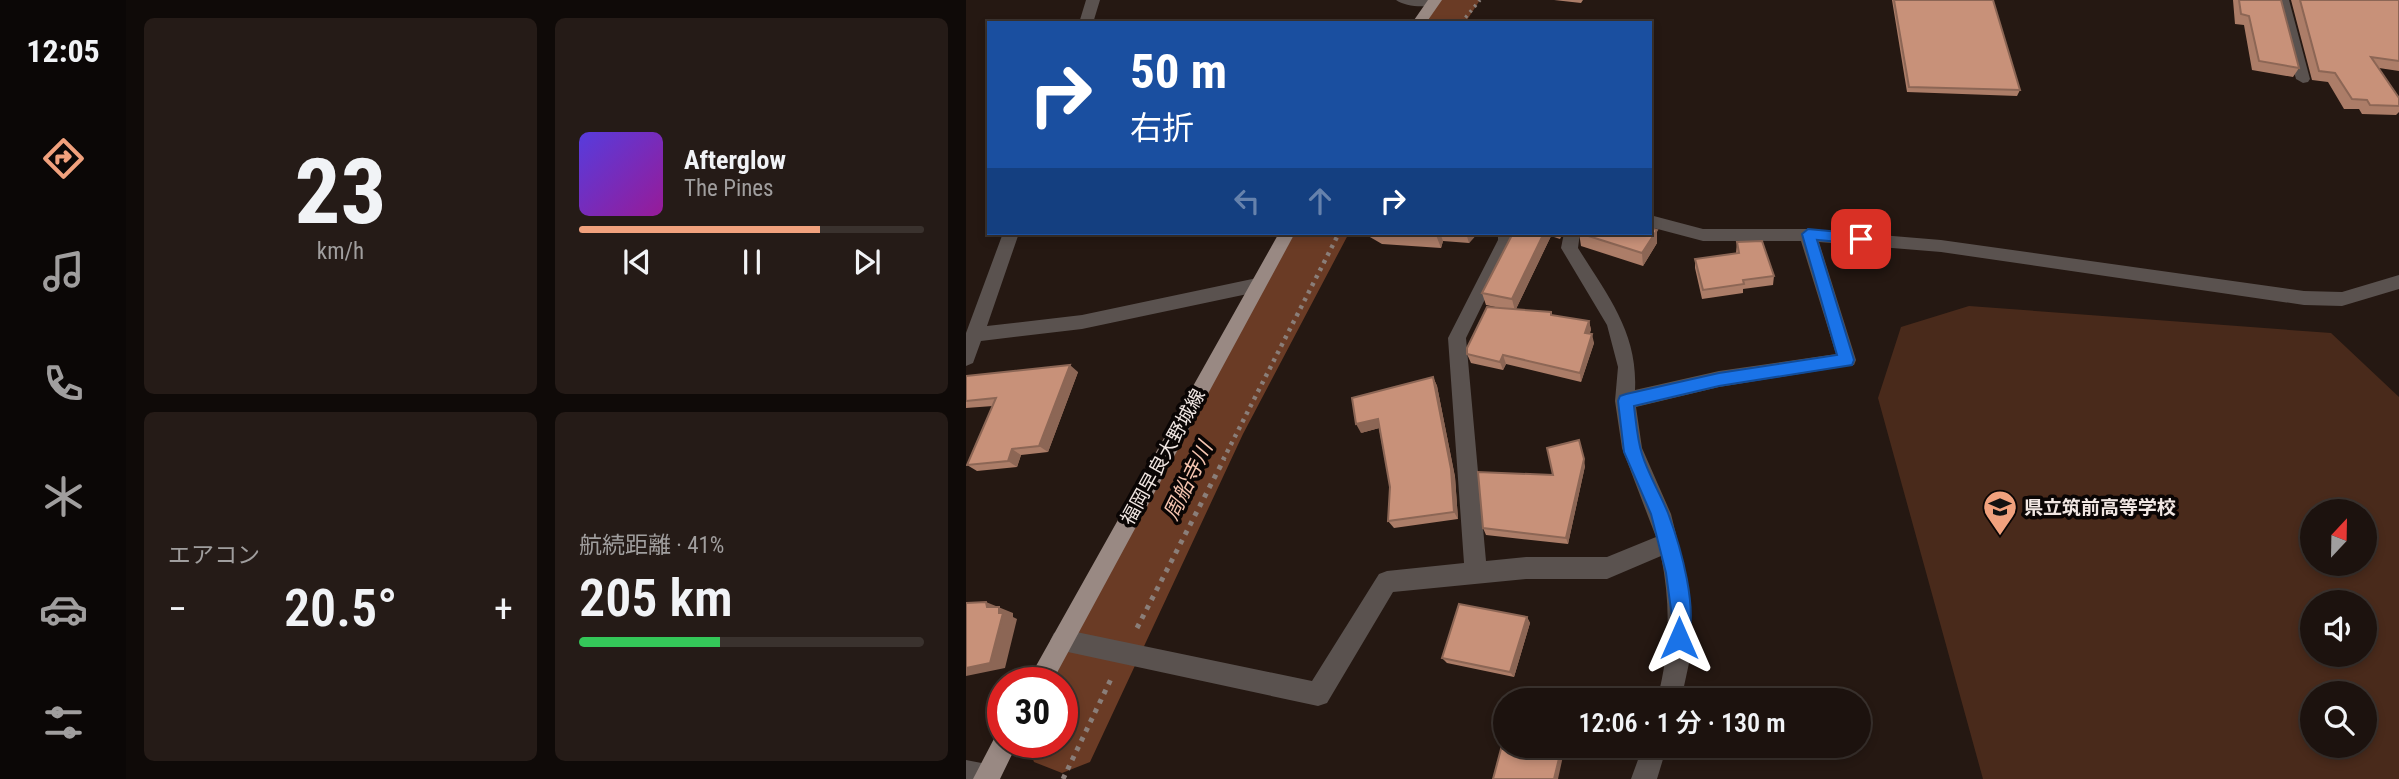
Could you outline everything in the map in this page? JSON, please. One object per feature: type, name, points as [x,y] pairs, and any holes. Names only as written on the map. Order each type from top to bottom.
[{"type":"main road","points":[[1420,21],[1434,1]]},
{"type":"main road","name":"福岡早良大野城線","points":[[1047,667],[1286,235]]},
{"type":"main road","points":[[980,775],[993,758]]},
{"type":"street","points":[[1087,21],[1093,0]]},
{"type":"street","points":[[1403,0],[1434,1]]},
{"type":"street","points":[[2282,0],[2303,79]]},
{"type":"street","points":[[1652,222],[1703,235],[1808,234],[1941,246],[2304,298],[2342,299],[2399,282]]},
{"type":"street","points":[[1626,401],[1719,379],[1847,360],[1808,234]]},
{"type":"street","points":[[966,358],[1011,235]]},
{"type":"street","points":[[1476,573],[1457,338],[1506,240],[1506,235]]},
{"type":"street","points":[[1572,235],[1569,248],[1616,324],[1627,367],[1626,401],[1633,452],[1660,514],[1676,573],[1681,617],[1673,688]]},
{"type":"street","points":[[974,335],[1083,322],[1257,285]]},
{"type":"street","points":[[1062,640],[1318,694],[1387,582],[1526,568],[1607,568],[1667,543]]},
{"type":"street","points":[[1644,779],[1650,758]]},
{"type":"path","points":[[1463,21],[1480,0]]},
{"type":"path","points":[[1063,779],[1338,235]]},
{"type":"shaded area","name":"県立筑前高等学校","points":[[1969,306],[2331,333],[2399,397],[2399,779],[1983,779],[1878,398],[1901,327]]},
{"type":"building","points":[[1894,0],[1993,0],[2020,90],[1909,87]]},
{"type":"building","points":[[2239,0],[2281,0],[2299,68],[2259,61],[2249,16],[2241,14]]},
{"type":"building","points":[[2300,0],[2399,0],[2399,61],[2371,57],[2399,98],[2399,106],[2370,105],[2367,100],[2352,99],[2335,73],[2319,71]]},
{"type":"building","points":[[1652,229],[1657,230],[1642,253],[1585,235],[1652,235]]},
{"type":"building","points":[[1512,235],[1543,235],[1512,299],[1482,293]]},
{"type":"building","points":[[1762,241],[1774,276],[1703,290],[1695,259],[1739,253],[1737,242]]},
{"type":"building","points":[[1487,307],[1551,312],[1551,315],[1589,321],[1585,333],[1592,334],[1580,373],[1503,355],[1500,362],[1467,354],[1467,348]]},
{"type":"building","points":[[1070,365],[1039,446],[1012,449],[1008,461],[967,465],[996,398],[966,401],[966,376]]},
{"type":"building","points":[[1433,377],[1451,469],[1454,512],[1388,521],[1390,487],[1378,419],[1356,424],[1352,398]]},
{"type":"building","points":[[1579,440],[1584,459],[1566,538],[1483,528],[1478,472],[1553,475],[1547,448]]},
{"type":"building","points":[[986,602],[987,607],[999,607],[999,613],[1003,613],[990,663],[966,668],[966,603]]},
{"type":"building","points":[[1459,604],[1527,617],[1510,672],[1442,658]]},
{"type":"building","points":[[1499,758],[1559,758],[1554,779],[1493,779]]},
{"type":"waterway","name":"周船寺川","points":[[1445,21],[1459,0]]},
{"type":"waterway","name":"周船寺川","points":[[1078,702],[1218,420],[1321,235]]},
{"type":"place","name":"県立筑前高等学校","points":[[2000,537]]},
{"type":"route","points":[[1679,638],[1681,617],[1676,573],[1660,514],[1633,452],[1626,401],[1719,379],[1847,360],[1808,234],[1861,239]]}]
